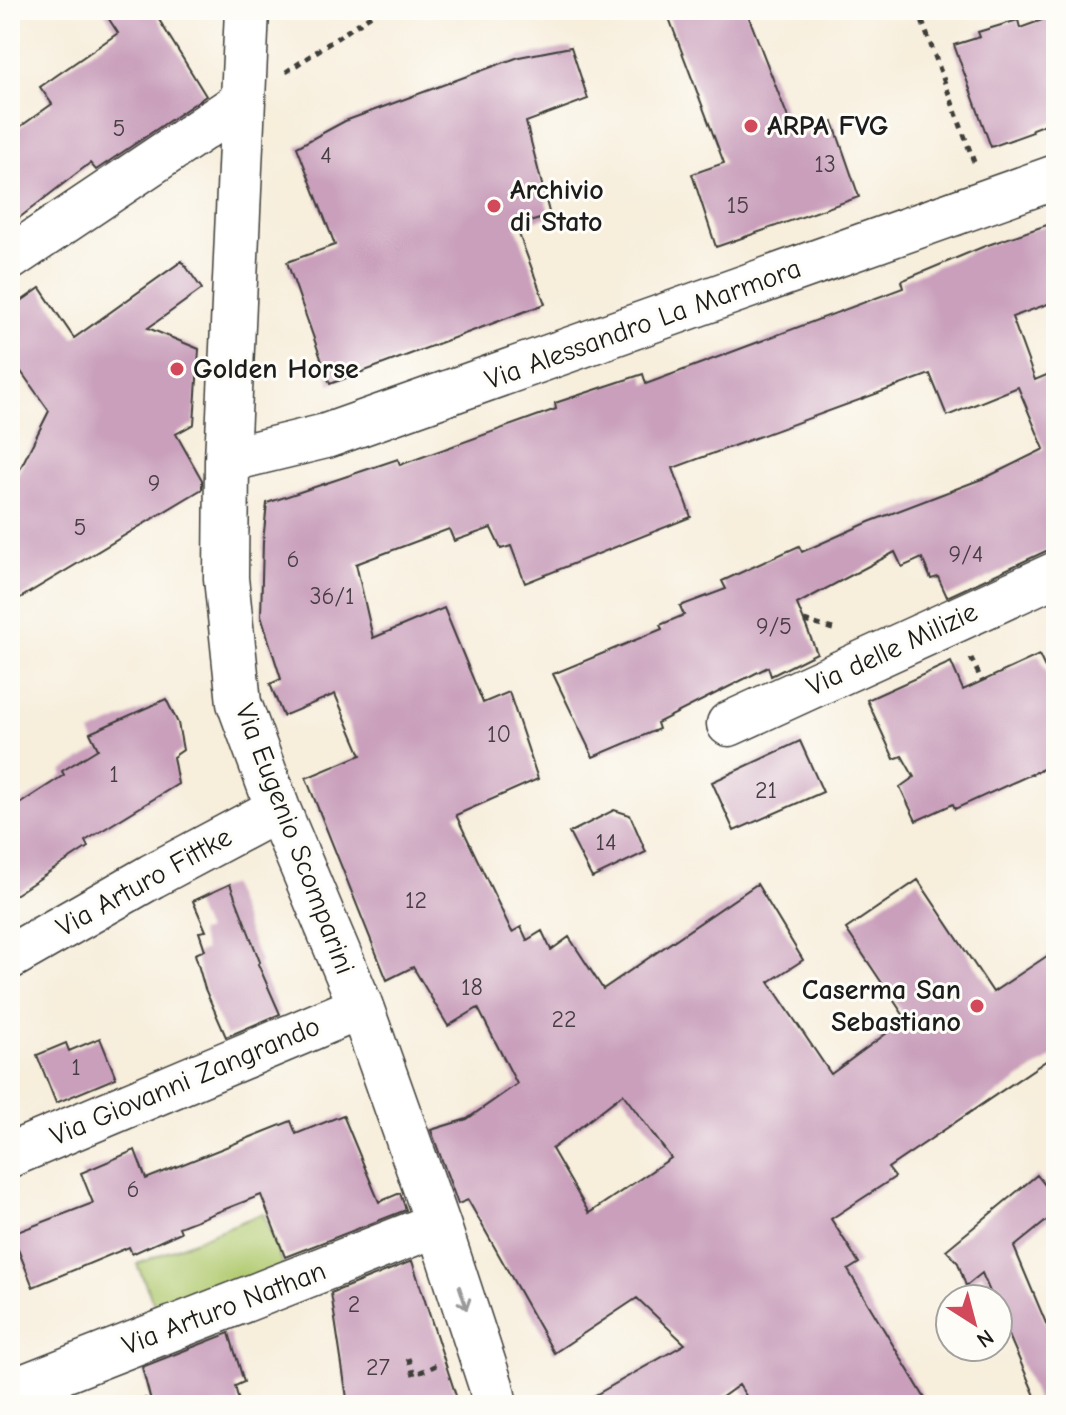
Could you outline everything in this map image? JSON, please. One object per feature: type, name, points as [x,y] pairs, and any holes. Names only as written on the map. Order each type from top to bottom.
[{"type":"street","name":"Via Eugenio Scomparini","points":[[247,10],[227,460],[226,578],[239,703],[278,809],[361,1007],[438,1224],[495,1405]]},
{"type":"street","points":[[10,258],[242,102]]},
{"type":"street","name":"Via Alessandro La Marmora","points":[[227,460],[326,436],[1056,177]]},
{"type":"street","name":"Via delle Milizie","points":[[729,724],[1056,574]]},
{"type":"street","name":"Via Arturo Fittke","points":[[10,957],[278,809]]},
{"type":"street","name":"Via Giovanni Zangrando","points":[[10,1155],[361,1007]]},
{"type":"street","name":"Via Arturo Nathan","points":[[10,1392],[438,1224]]},
{"type":"path","points":[[278,78],[379,10]]},
{"type":"path","points":[[918,10],[978,171]]},
{"type":"path","points":[[130,1405],[150,1398]]},
{"type":"green space","points":[[263,1213],[286,1273],[161,1321],[137,1264]]},
{"type":"building","points":[[103,10],[153,10],[206,96],[96,170],[90,163],[10,225],[10,134],[52,104],[40,87],[118,33]]},
{"type":"building","name":"ARPA FVG","points":[[666,10],[746,10],[796,138],[833,122],[859,197],[716,247],[692,174],[724,163]]},
{"type":"building","points":[[1056,15],[1056,120],[991,147],[954,45],[980,37],[978,32],[1018,20],[1020,28]]},
{"type":"building","name":"Archivio di Stato","points":[[571,47],[588,99],[526,122],[550,216],[516,226],[545,304],[330,384],[287,262],[335,245],[297,147],[345,121],[519,57]]},
{"type":"building","points":[[1056,222],[1056,301],[1012,317],[1035,380],[1056,371],[1056,549],[947,597],[938,577],[931,579],[922,558],[902,567],[895,552],[797,604],[817,653],[771,676],[768,667],[657,723],[659,729],[593,757],[553,674],[662,629],[660,625],[684,615],[680,606],[726,589],[722,581],[799,546],[802,552],[869,522],[987,477],[1044,449],[1018,387],[947,416],[930,374],[673,468],[691,517],[525,583],[511,546],[501,549],[491,528],[454,541],[449,529],[356,564],[373,638],[444,608],[483,703],[509,692],[538,779],[456,815],[512,932],[521,927],[527,940],[542,931],[551,950],[569,937],[603,989],[757,884],[803,960],[769,982],[831,1074],[906,1019],[846,929],[918,880],[993,992],[1056,950],[1056,1054],[888,1168],[895,1177],[831,1219],[859,1263],[848,1270],[929,1405],[752,1405],[739,1385],[711,1405],[578,1405],[685,1344],[637,1298],[554,1353],[468,1200],[458,1204],[431,1130],[467,1119],[517,1084],[478,1008],[448,1026],[413,967],[387,980],[306,778],[361,755],[335,694],[283,716],[270,684],[281,679],[261,616],[267,503],[398,459],[400,465],[556,409],[555,403],[643,374],[646,384],[903,288],[901,281],[985,246]],"holes":[[[623,1094],[671,1158],[589,1213],[552,1149]]]},
{"type":"building","points":[[182,261],[202,289],[148,328],[199,349],[194,424],[176,434],[202,480],[202,489],[10,604],[10,489],[49,411],[10,356],[10,309],[40,288],[74,338]]},
{"type":"building","points":[[1039,655],[1056,691],[1056,763],[955,809],[953,804],[916,821],[900,787],[914,777],[902,756],[894,759],[867,700],[951,662],[963,690]]},
{"type":"building","points":[[166,699],[178,723],[183,750],[173,757],[178,784],[85,841],[88,847],[10,898],[10,810],[64,775],[62,771],[98,749],[90,733]]},
{"type":"building","points":[[800,741],[823,792],[734,831],[712,782]]},
{"type":"building","points":[[614,810],[630,815],[646,852],[592,878],[569,833]]},
{"type":"building","points":[[230,884],[260,962],[258,964],[280,1014],[226,1037],[205,989],[195,954],[205,950],[199,932],[206,931],[193,901]]},
{"type":"building","points":[[100,1038],[116,1078],[56,1103],[37,1055],[66,1043],[69,1051]]},
{"type":"building","points":[[343,1115],[379,1202],[400,1193],[406,1210],[285,1257],[261,1195],[179,1227],[181,1232],[132,1254],[129,1247],[33,1287],[12,1234],[93,1203],[81,1173],[135,1150],[146,1179],[291,1121],[296,1134]]},
{"type":"building","points":[[1037,1175],[1056,1199],[1056,1213],[1014,1247],[1056,1347],[1056,1405],[1039,1405],[1014,1347],[1014,1283],[986,1283],[982,1273],[965,1283],[958,1263],[946,1250]]},
{"type":"building","points":[[412,1261],[459,1405],[348,1405],[331,1293]]},
{"type":"building","points":[[229,1333],[244,1382],[235,1386],[240,1405],[152,1405],[142,1367]]},
{"type":"place","name":"ARPA FVG","points":[[751,126]]},
{"type":"place","name":"Archivio di Stato","points":[[494,206]]},
{"type":"place","name":"Golden Horse","points":[[177,369]]},
{"type":"place","name":"Caserma San Sebastiano","points":[[977,1006]]}]
